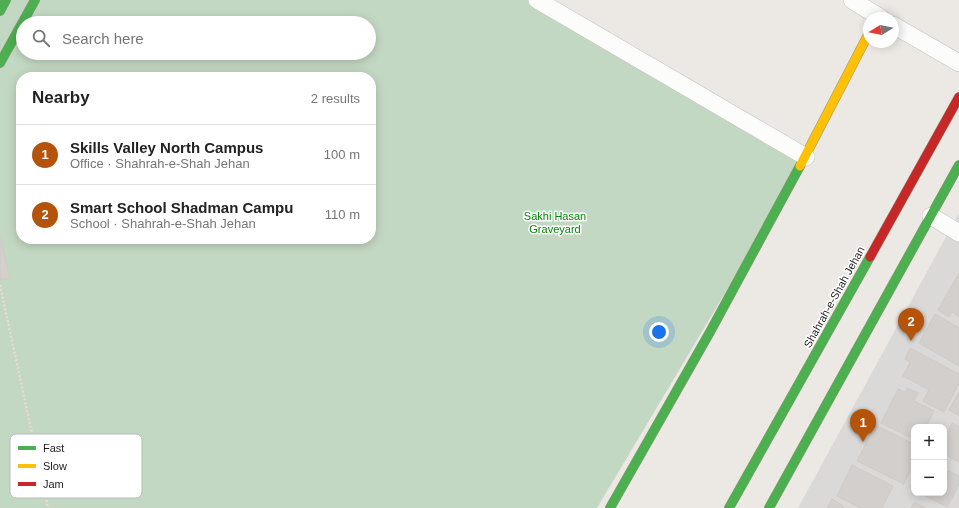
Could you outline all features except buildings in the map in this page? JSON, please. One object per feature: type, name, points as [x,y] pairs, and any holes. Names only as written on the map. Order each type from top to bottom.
[{"type":"main road","points":[[0,11],[6,0]]},
{"type":"main road","points":[[26,16],[35,0]]},
{"type":"main road","points":[[0,63],[16,34]]},
{"type":"main road","points":[[610,508],[694,363],[806,157],[863,45]]},
{"type":"main road","name":"Shahrah-e-Shah Jehan","points":[[729,508],[959,97]]},
{"type":"main road","points":[[768,508],[959,165]]},
{"type":"street","points":[[537,0],[806,157]]},
{"type":"street","points":[[852,0],[870,12]]},
{"type":"street","points":[[899,28],[959,63]]},
{"type":"street","points":[[931,216],[959,232]]},
{"type":"path","points":[[0,285],[32,434]]},
{"type":"path","points":[[46,498],[48,508]]},
{"type":"shaded area","points":[[959,213],[959,508],[798,508]]},
{"type":"green space","name":"Sakhi Hasan Graveyard","points":[[6,0],[537,0],[806,157],[597,508],[0,508],[0,11]]},
{"type":"traffic: fast","points":[[0,11],[6,0]]},
{"type":"traffic: fast","points":[[26,16],[35,0]]},
{"type":"traffic: fast","points":[[0,63],[16,34]]},
{"type":"traffic: fast","points":[[769,508],[959,165]]},
{"type":"traffic: fast","points":[[610,508],[710,332],[800,166]]},
{"type":"traffic: fast","points":[[729,508],[870,257]]},
{"type":"traffic: slow","points":[[800,166],[863,45]]},
{"type":"traffic: jam","points":[[870,257],[959,97]]},
{"type":"place","name":"Smart School Shadman Campu","points":[[911,341]]},
{"type":"place","name":"Skills Valley North Campus","points":[[863,442]]}]
